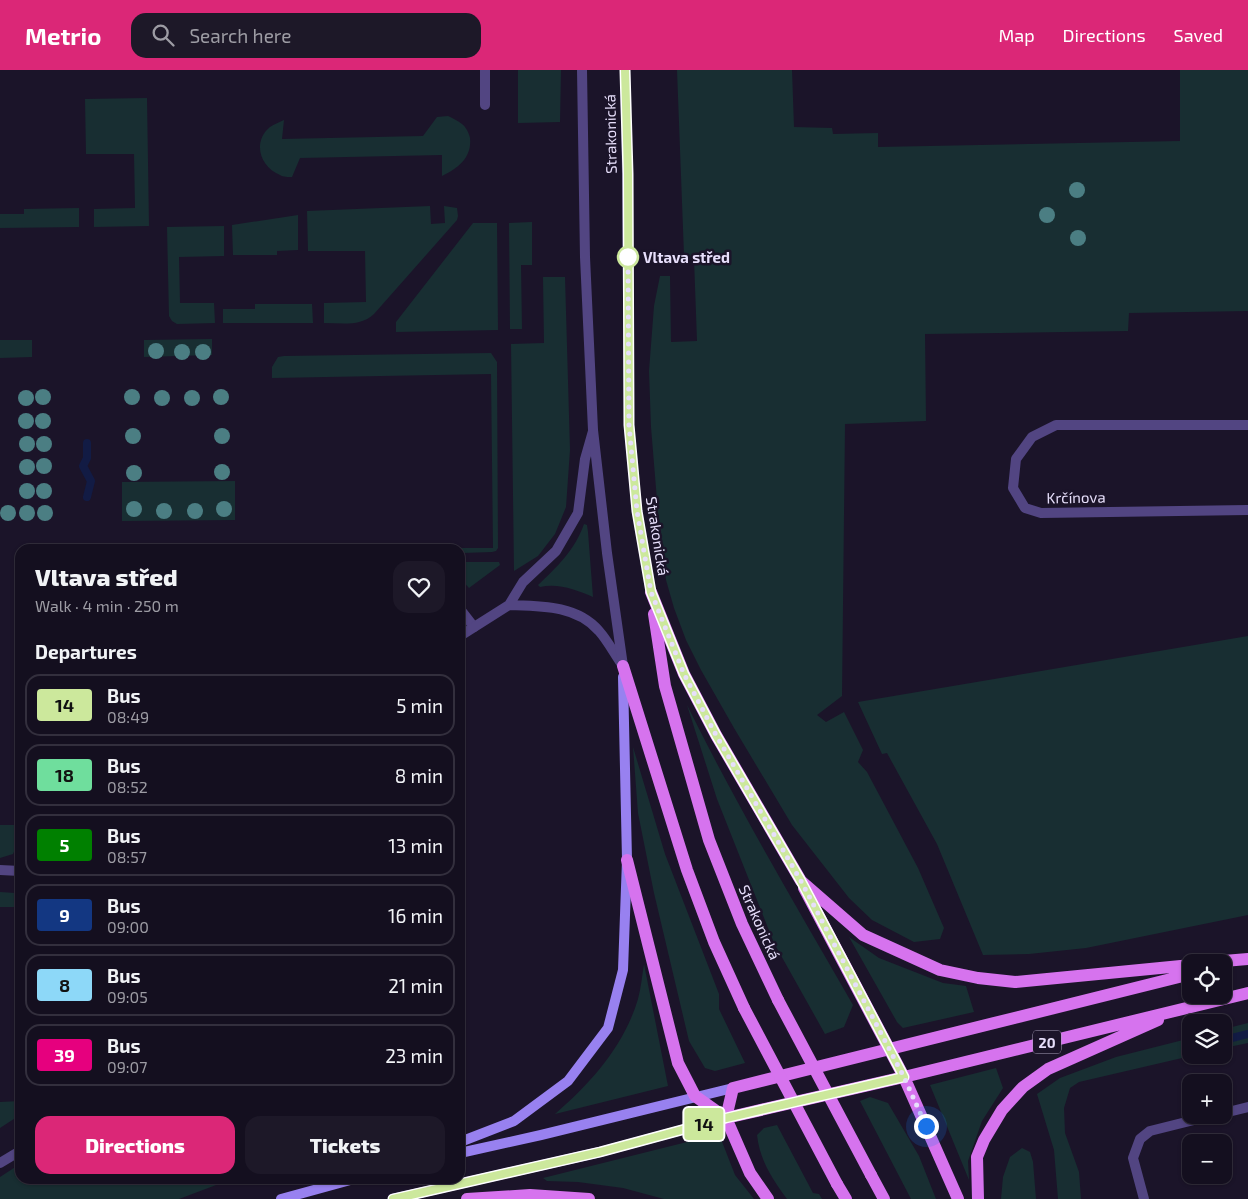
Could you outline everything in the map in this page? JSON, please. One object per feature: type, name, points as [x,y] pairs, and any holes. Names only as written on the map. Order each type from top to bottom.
[{"type":"main road","points":[[651,592],[684,674],[716,735],[801,881],[904,1077],[958,1199]]},
{"type":"main road","name":"Strakonická","points":[[651,592],[666,686],[709,840],[742,924],[778,1000],[884,1199]]},
{"type":"main road","points":[[465,1140],[514,1121],[568,1081],[608,1028],[623,970],[628,860],[623,666]]},
{"type":"main road","name":"Strakonická","points":[[623,666],[687,870],[714,942],[744,1008],[846,1199]]},
{"type":"main road","points":[[628,860],[678,1063],[695,1096],[726,1118],[750,1173],[768,1199]]},
{"type":"main road","points":[[801,881],[862,935],[940,970],[978,978],[1015,982],[1182,965]]},
{"type":"main road","points":[[1232,961],[1248,960]]},
{"type":"main road","points":[[1232,964],[1248,960]]},
{"type":"main road","name":"20","points":[[733,1088],[1182,976]]},
{"type":"main road","name":"20","points":[[726,1118],[904,1077],[1248,993]]},
{"type":"main road","points":[[978,1199],[978,1157],[984,1140],[1002,1110],[1023,1087],[1048,1069],[1189,1006]]},
{"type":"main road","points":[[465,1152],[733,1088],[726,1118]]},
{"type":"main road","points":[[465,1183],[600,1152],[726,1118]]},
{"type":"main road","points":[[281,1199],[336,1184]]},
{"type":"main road","points":[[393,1199],[459,1184]]},
{"type":"main road","points":[[467,1199],[530,1194],[590,1199]]},
{"type":"street","points":[[485,70],[485,105]]},
{"type":"street","name":"Strakonická","points":[[582,70],[585,257],[593,430],[607,554],[623,666]]},
{"type":"street","name":"Strakonická","points":[[625,70],[628,174],[629,425],[637,511],[651,592]]},
{"type":"street","name":"Krčínova","points":[[1248,425],[1056,425],[1032,437],[1016,460],[1013,488],[1025,508],[1041,513],[1248,510]]},
{"type":"street","points":[[465,633],[508,605],[523,582],[556,551],[578,513],[585,459],[593,430]]},
{"type":"street","points":[[508,605],[542,606],[576,613],[599,630],[623,666]]},
{"type":"street","points":[[465,615],[474,627]]},
{"type":"street","points":[[0,870],[15,871]]},
{"type":"street","points":[[1232,1111],[1248,1107]]},
{"type":"street","points":[[1144,1199],[1134,1158],[1140,1140],[1150,1131],[1182,1123]]},
{"type":"street","points":[[0,1163],[15,1154]]},
{"type":"green space","points":[[518,70],[561,70],[560,122],[518,123]]},
{"type":"green space","points":[[677,70],[792,70],[794,127],[832,128],[833,134],[878,133],[878,147],[1180,141],[1180,70],[1248,70],[1248,311],[1129,313],[1128,331],[925,334],[926,421],[845,424],[842,696],[817,715],[826,722],[844,712],[863,750],[858,762],[867,772],[918,868],[944,928],[940,939],[914,942],[872,920],[849,898],[792,825],[701,670],[686,640],[674,608],[666,580],[661,549],[651,427],[649,371],[654,306],[660,276],[670,276],[671,342],[697,341],[694,259],[684,261]]},
{"type":"green space","points":[[147,98],[149,226],[94,227],[94,209],[135,208],[134,154],[86,154],[85,99]]},
{"type":"green space","points":[[448,116],[465,127],[470,136],[470,145],[467,156],[463,161],[442,176],[442,155],[300,158],[291,177],[283,176],[273,171],[267,166],[261,154],[261,140],[264,133],[272,126],[284,120],[282,139],[423,136],[437,117]]},
{"type":"green space","points":[[430,206],[431,224],[445,223],[444,206],[457,208],[457,220],[374,314],[357,323],[324,323],[324,303],[366,302],[365,251],[308,251],[307,211]]},
{"type":"green space","points":[[79,208],[79,227],[0,228],[0,214],[24,214],[24,209]]},
{"type":"green space","points":[[298,215],[298,250],[277,251],[277,255],[233,255],[232,225]]},
{"type":"green space","points":[[532,222],[532,265],[521,265],[522,329],[510,329],[509,223]]},
{"type":"green space","points":[[473,223],[497,223],[498,330],[396,332],[396,322]]},
{"type":"green space","points":[[224,226],[224,256],[179,257],[180,303],[214,303],[215,323],[177,324],[169,316],[167,227]]},
{"type":"green space","points":[[543,277],[565,277],[570,450],[566,507],[555,534],[538,556],[514,571],[511,344],[544,343]]},
{"type":"green space","points":[[255,304],[312,304],[313,323],[223,323],[223,309],[255,309]]},
{"type":"green space","points":[[212,339],[212,355],[144,357],[144,340]]},
{"type":"green space","points":[[0,340],[32,340],[32,357],[0,358]]},
{"type":"green space","points":[[491,353],[497,362],[498,548],[496,551],[465,553],[465,548],[493,548],[491,374],[272,378],[272,367],[278,357]]},
{"type":"green space","points":[[235,481],[235,520],[122,521],[122,482]]},
{"type":"green space","points":[[584,524],[587,525],[588,532],[593,597],[561,587],[540,587],[538,585],[559,565],[576,542]]},
{"type":"green space","points":[[465,562],[499,562],[500,565],[469,588],[465,584]]},
{"type":"green space","points":[[1248,636],[1248,915],[1086,948],[1029,954],[983,955],[937,844],[887,753],[882,754],[858,702]]},
{"type":"green space","points":[[687,705],[747,819],[853,1005],[844,1027],[825,1034],[774,943],[717,799]]},
{"type":"green space","points":[[633,747],[665,854],[719,994],[719,1009],[745,1063],[715,1071],[705,1068],[689,1041],[654,893],[638,813]]},
{"type":"green space","points":[[0,825],[15,825],[15,849],[13,854],[0,858]]},
{"type":"green space","points":[[0,892],[15,893],[15,907],[0,907]]},
{"type":"green space","points":[[849,937],[879,958],[943,983],[966,986],[974,1012],[903,1028],[897,1022]]},
{"type":"green space","points":[[644,964],[668,1086],[555,1114],[581,1090],[615,1048],[632,1016],[638,999]]},
{"type":"green space","points":[[1248,1023],[1248,1043],[1232,1046],[1232,1027]]},
{"type":"green space","points":[[1182,1040],[1182,1058],[1079,1082],[1070,1088],[1064,1108],[1065,1133],[1079,1172],[1081,1199],[1058,1199],[1054,1150],[1037,1094],[1060,1078],[1116,1057]]},
{"type":"green space","points":[[996,1068],[1003,1088],[982,1121],[968,1161],[969,1180],[930,1085]]},
{"type":"green space","points":[[870,1097],[888,1103],[919,1156],[936,1199],[911,1199],[860,1101]]},
{"type":"green space","points":[[15,1101],[15,1118],[0,1128],[0,1102]]},
{"type":"green space","points":[[777,1125],[813,1193],[819,1194],[822,1199],[787,1199],[772,1176],[761,1153],[757,1135],[764,1128]]},
{"type":"green space","points":[[719,1134],[735,1175],[754,1199],[664,1199],[623,1188],[578,1182],[547,1181],[543,1178]]},
{"type":"green space","points":[[1022,1148],[1030,1152],[1033,1162],[1036,1199],[1001,1199],[1003,1177],[1010,1157]]},
{"type":"green space","points":[[15,1167],[15,1184],[219,1184],[179,1199],[0,1199],[0,1177]]},
{"type":"waterway","points":[[87,443],[87,458],[83,466],[91,481],[87,497]]},
{"type":"waterway","points":[[1232,1038],[1248,1034]]},
{"type":"bus line","name":"14","points":[[465,1183],[600,1152],[726,1118],[904,1077],[801,881],[716,735],[684,674],[651,592],[637,511],[629,425],[628,174],[625,70]]},
{"type":"bus line","name":"14","points":[[393,1199],[459,1184]]},
{"type":"place","name":"Vltava střed","points":[[628,257]]},
{"type":"route","points":[[628,257],[628,251],[629,425],[637,511],[651,592],[684,674],[716,735],[801,881],[904,1077],[926,1126]]}]
